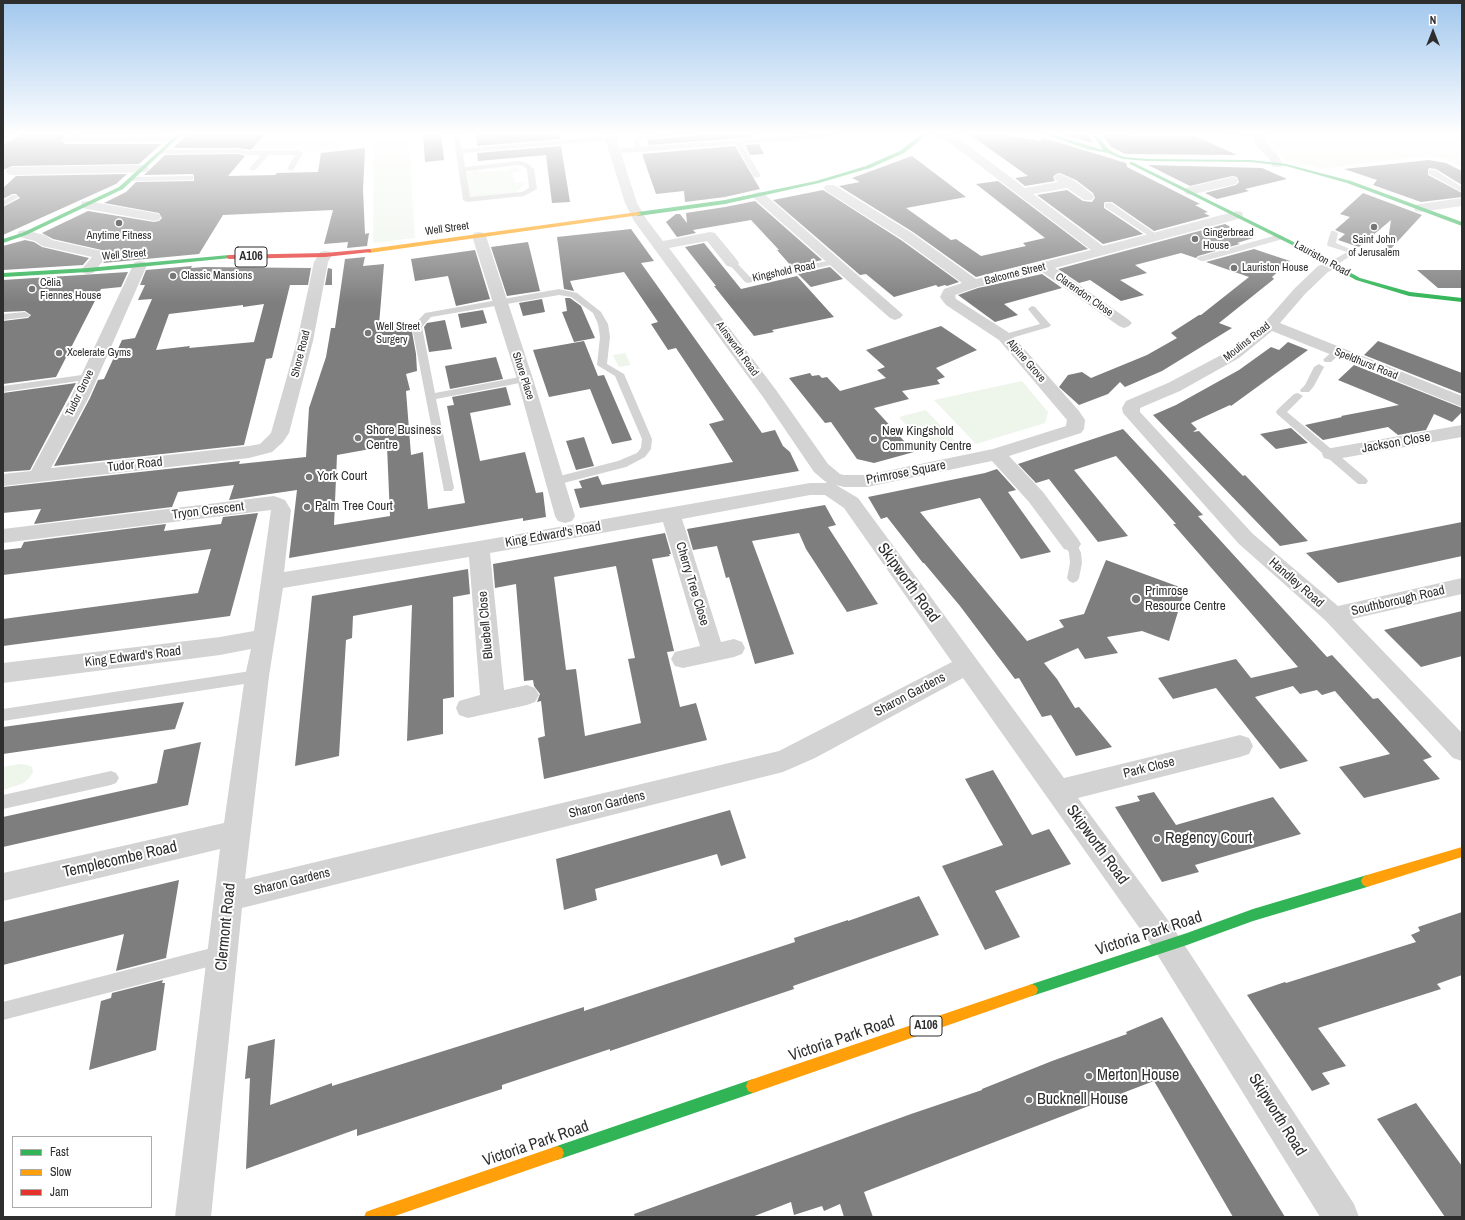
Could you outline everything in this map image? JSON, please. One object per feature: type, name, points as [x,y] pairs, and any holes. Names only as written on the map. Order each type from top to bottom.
[{"type":"main road","points":[[3,248],[9,245],[7,240],[24,234],[113,193],[119,189]]},
{"type":"main road","name":"Well Street","points":[[3,276],[232,258],[325,255],[372,251],[711,204],[759,196],[788,189]]},
{"type":"main road","name":"Lauriston Road","points":[[1187,189],[1358,279],[1409,294],[1462,300]]},
{"type":"main road","points":[[1366,189],[1462,224]]},
{"type":"main road","name":"Victoria Park Road","points":[[385,1214],[1096,967],[1168,945],[1253,915],[1461,854]]},
{"type":"street","name":"Ainsworth Road","points":[[625,189],[637,214],[770,394],[821,468],[836,485]]},
{"type":"street","name":"Balcorne Street","points":[[831,189],[907,236],[973,284],[1044,267],[1237,215]]},
{"type":"street","points":[[1019,189],[1101,251]]},
{"type":"street","points":[[1023,192],[1035,189]]},
{"type":"street","points":[[1077,189],[1088,197]]},
{"type":"street","points":[[1190,191],[1199,189]]},
{"type":"street","name":"Kingshold Road","points":[[759,196],[832,262],[895,315]]},
{"type":"street","points":[[1420,208],[1462,202]]},
{"type":"street","points":[[86,205],[154,217]]},
{"type":"street","points":[[24,234],[40,238],[47,243],[101,255],[88,270]]},
{"type":"street","name":"Shore Place","points":[[479,236],[525,379],[565,516]]},
{"type":"street","name":"Kingshold Road","points":[[660,246],[710,236],[732,262]]},
{"type":"street","name":"Shore Road","points":[[266,448],[277,438],[280,433],[305,341],[321,262],[325,255]]},
{"type":"street","name":"Moulins Road","points":[[1132,413],[1130,408],[1132,405],[1174,387],[1233,355],[1270,325],[1300,291],[1323,269],[1332,264]]},
{"type":"street","name":"Tudor Grove","points":[[37,476],[80,398],[140,265]]},
{"type":"street","name":"Clarendon Close","points":[[1044,267],[1124,323]]},
{"type":"street","name":"Alpine Grove","points":[[973,284],[949,292],[947,294],[948,300],[1005,337],[1073,415],[1076,420],[1075,429]]},
{"type":"street","name":"Speldhurst Road","points":[[1270,325],[1333,356],[1462,402]]},
{"type":"street","name":"Handley Road","points":[[1132,413],[1246,539],[1334,615],[1462,750]]},
{"type":"street","name":"Primrose Square","points":[[836,485],[867,481],[996,454],[1075,429]]},
{"type":"street","name":"Jackson Close","points":[[1331,454],[1462,431]]},
{"type":"street","name":"Tudor Road","points":[[3,480],[249,452],[266,448]]},
{"type":"street","points":[[996,454],[1036,497],[1071,544]]},
{"type":"street","name":"King Edward's Road","points":[[272,582],[479,548],[836,485]]},
{"type":"street","name":"Skipworth Road","points":[[836,485],[851,503],[1168,945],[1341,1217]]},
{"type":"street","name":"Tryon Crescent","points":[[3,536],[274,503],[278,504],[281,510],[263,638]]},
{"type":"street","name":"Cherry Tree Close","points":[[671,514],[724,651],[683,659]]},
{"type":"street","name":"Bluebell Close","points":[[479,548],[493,702]]},
{"type":"street","name":"Southborough Road","points":[[1334,615],[1462,586]]},
{"type":"street","name":"King Edward's Road","points":[[3,674],[220,646],[263,638]]},
{"type":"street","name":"Clermont Road","points":[[193,1217],[236,833],[263,638]]},
{"type":"street","name":"Sharon Gardens","points":[[229,897],[783,761],[967,665]]},
{"type":"street","points":[[468,708],[527,695]]},
{"type":"street","name":"Park Close","points":[[1058,791],[1240,746]]},
{"type":"street","name":"Templecombe Road","points":[[3,887],[236,833]]},
{"type":"lane","points":[[465,189],[467,200],[524,194],[533,189]]},
{"type":"lane","points":[[3,204],[15,196]]},
{"type":"lane","points":[[1108,205],[1155,236]]},
{"type":"lane","points":[[1332,264],[1353,252],[1331,244],[1334,233]]},
{"type":"lane","points":[[1201,259],[1280,237]]},
{"type":"lane","name":"Kingshold Road","points":[[732,262],[748,280],[832,262]]},
{"type":"lane","points":[[448,488],[417,327],[428,315],[499,301],[563,292],[581,299],[597,312],[603,324],[605,337],[602,365],[619,374],[647,439],[646,449],[641,455],[622,464],[556,481]]},
{"type":"lane","points":[[1005,337],[1046,325],[1032,309]]},
{"type":"lane","points":[[3,317],[25,315]]},
{"type":"lane","points":[[1319,367],[1309,386],[1281,412],[1362,481]]},
{"type":"lane","points":[[3,389],[89,377]]},
{"type":"lane","points":[[431,398],[525,379]]},
{"type":"lane","points":[[1071,544],[1075,553],[1076,563],[1073,578]]},
{"type":"lane","points":[[3,715],[257,676]]},
{"type":"lane","points":[[3,802],[111,778]]},
{"type":"lane","points":[[3,1011],[223,954]]},
{"type":"shaded area","points":[[373,189],[412,189],[415,238],[373,243]]},
{"type":"shaded area","points":[[468,189],[520,189],[514,194],[471,198],[469,196]]},
{"type":"shaded area","points":[[625,353],[631,365],[619,367],[613,355]]},
{"type":"shaded area","points":[[1022,381],[1048,412],[1045,423],[976,444],[934,400]]},
{"type":"shaded area","points":[[926,410],[955,441],[928,449],[899,417]]},
{"type":"shaded area","points":[[19,764],[32,767],[33,772],[30,777],[24,783],[3,790],[3,767]]},
{"type":"building","points":[[3,189],[105,189],[3,235],[3,207],[20,198],[16,194],[12,194],[3,199]]},
{"type":"building","points":[[129,189],[363,189],[365,234],[369,233],[367,246],[347,248],[348,242],[324,244],[333,210],[223,215],[199,254],[103,263],[110,255],[106,251],[53,239],[42,233],[88,211],[154,222],[159,221],[162,218],[159,213],[104,203]]},
{"type":"building","points":[[550,189],[568,189],[570,202],[552,203]]},
{"type":"building","points":[[654,189],[760,189],[725,197],[685,202],[684,191],[656,194]]},
{"type":"building","points":[[844,189],[955,189],[966,197],[906,208],[951,240],[956,239],[981,256],[1026,246],[1023,243],[1045,238],[982,189],[1008,189],[1088,249],[976,277],[913,232]]},
{"type":"building","points":[[1088,189],[1170,189],[1200,204],[1195,205],[1208,212],[1204,213],[1210,216],[1154,231],[1112,202],[1105,202],[1104,208],[1143,234],[1103,244],[1037,195],[1067,190],[1083,201],[1092,202],[1095,198],[1093,193]]},
{"type":"building","points":[[1221,189],[1245,189],[1249,191],[1217,199],[1205,193]]},
{"type":"building","points":[[1384,189],[1454,189],[1462,193],[1462,197],[1421,202]]},
{"type":"building","points":[[823,190],[901,240],[959,282],[947,286],[945,285],[938,287],[936,285],[894,297],[866,274],[860,275],[773,200]]},
{"type":"building","name":"Saint John of Jerusalem","points":[[1363,193],[1422,215],[1386,254],[1391,220],[1359,247],[1338,240],[1345,234],[1335,230],[1350,217],[1340,214]]},
{"type":"building","points":[[755,201],[822,260],[792,267],[777,250],[779,250],[751,220],[693,230],[696,233],[677,237],[666,222],[676,214],[680,214],[687,223],[686,213]]},
{"type":"building","points":[[1225,224],[1253,238],[1237,243],[1240,244],[1198,256],[1196,258],[1181,253],[1135,265],[1147,273],[1120,280],[1144,295],[1121,301],[1090,280],[1079,283],[1058,269]]},
{"type":"building","points":[[631,229],[654,261],[641,263],[762,433],[775,430],[783,446],[790,452],[799,471],[580,508],[574,489],[582,488],[579,481],[598,476],[602,485],[733,462],[709,424],[724,420],[676,348],[668,350],[651,324],[658,322],[624,272],[570,281],[574,291],[564,289],[557,237]]},
{"type":"building","points":[[25,240],[34,242],[42,247],[89,258],[83,265],[3,270],[3,246]]},
{"type":"building","points":[[528,242],[540,291],[507,296],[491,247]]},
{"type":"building","points":[[704,243],[741,289],[797,276],[834,317],[772,330],[774,332],[754,336],[685,247]]},
{"type":"building","points":[[1254,249],[1290,261],[1272,277],[1274,279],[1219,323],[1232,328],[1162,371],[1125,387],[1120,382],[1108,394],[1079,405],[1059,387],[1068,375],[1082,372],[1091,378],[1147,355],[1177,338],[1171,333],[1201,315],[1249,277],[1206,262]]},
{"type":"building","points":[[475,250],[490,299],[456,306],[448,276],[415,281],[411,259]]},
{"type":"building","points":[[365,257],[363,266],[384,264],[379,325],[407,322],[407,327],[411,326],[416,354],[417,371],[406,374],[410,390],[406,391],[411,455],[423,452],[428,509],[465,503],[447,406],[454,405],[452,397],[506,387],[511,405],[470,413],[480,461],[525,452],[536,493],[543,492],[546,517],[523,521],[523,518],[289,558],[297,490],[229,500],[234,485],[178,492],[172,507],[34,524],[41,509],[3,513],[3,487],[240,461],[239,464],[306,457],[309,408],[326,357],[331,328],[335,328],[345,259]],"holes":[[[387,446],[390,516],[334,525],[337,455]]]},
{"type":"building","points":[[192,266],[191,268],[311,268],[308,285],[290,285],[272,358],[266,359],[244,445],[54,466],[98,380],[104,379],[122,340],[135,338],[152,299],[138,300],[145,285],[140,285],[146,270]],"holes":[[[264,304],[254,342],[189,348],[190,346],[156,350],[169,314],[243,305],[243,307]]]},
{"type":"building","points":[[830,267],[843,279],[811,287],[798,274]]},
{"type":"building","points":[[328,268],[332,269],[332,285],[325,285]]},
{"type":"building","points":[[1417,270],[1462,270],[1462,288],[1438,288]]},
{"type":"building","points":[[128,272],[121,287],[101,289],[56,377],[3,384],[3,321],[28,318],[31,315],[25,311],[3,312],[3,280]]},
{"type":"building","points":[[1042,274],[1062,288],[1004,304],[1018,315],[995,322],[958,295],[978,288]]},
{"type":"building","points":[[565,298],[570,298],[581,306],[595,338],[574,342],[562,312],[567,311]]},
{"type":"building","points":[[542,299],[545,312],[523,316],[519,303]]},
{"type":"building","points":[[483,310],[487,323],[461,328],[458,314]]},
{"type":"building","points":[[445,320],[452,349],[429,352],[424,327],[427,323]]},
{"type":"building","points":[[941,326],[977,350],[936,368],[945,377],[937,380],[940,384],[902,391],[909,399],[874,408],[914,452],[874,463],[857,459],[831,422],[825,423],[789,378],[810,373],[812,376],[819,375],[822,378],[827,377],[840,391],[886,378],[877,370],[885,367],[866,350]]},
{"type":"building","points":[[584,341],[598,376],[604,375],[632,440],[612,444],[590,389],[549,397],[533,350]]},
{"type":"building","points":[[1378,341],[1462,373],[1462,394],[1364,355]]},
{"type":"building","points":[[1288,342],[1308,350],[1231,406],[1230,405],[1191,423],[1197,429],[1193,432],[1199,431],[1243,476],[1245,475],[1308,541],[1280,546],[1153,415],[1176,405],[1239,370],[1271,347],[1279,350]]},
{"type":"building","points":[[496,357],[503,379],[450,389],[445,366]]},
{"type":"building","points":[[1354,365],[1462,408],[1462,412],[1452,422],[1434,414],[1426,430],[1398,435],[1388,427],[1323,440],[1305,425],[1342,417],[1341,416],[1399,405],[1338,380]]},
{"type":"building","points":[[76,383],[30,470],[3,472],[3,393]]},
{"type":"building","points":[[1291,428],[1308,443],[1276,449],[1260,434]]},
{"type":"building","points":[[1123,429],[1203,515],[1198,516],[1327,657],[1332,655],[1373,699],[1378,698],[1432,757],[1423,760],[1440,779],[1364,798],[1339,767],[1390,754],[1335,691],[1322,695],[1317,690],[1300,694],[1293,686],[1255,697],[1308,761],[1280,769],[1216,688],[1173,699],[1158,678],[1236,659],[1251,678],[1298,667],[1173,524],[1176,524],[1116,456],[1074,470],[1128,536],[1098,542],[1049,479],[1036,483],[1018,464]]},
{"type":"building","points":[[584,437],[594,466],[576,470],[566,441]]},
{"type":"building","points":[[997,469],[1016,490],[1008,492],[1051,552],[1021,559],[980,498],[920,512],[1027,641],[1064,627],[1059,620],[1084,614],[1106,560],[1185,589],[1169,641],[1142,631],[1107,637],[1118,653],[1085,659],[1078,648],[1044,663],[1057,679],[1075,708],[1079,707],[1112,747],[1076,756],[1051,715],[1042,717],[1019,678],[1015,679],[960,606],[923,563],[887,517],[881,519],[868,497],[985,473]]},
{"type":"building","points":[[825,505],[836,525],[828,527],[878,604],[847,612],[806,549],[799,533],[752,541],[794,654],[755,664],[729,577],[726,578],[717,546],[693,550],[687,529]]},
{"type":"building","points":[[258,513],[230,616],[3,646],[3,619],[198,593],[211,549],[3,575],[3,550],[21,548],[24,542],[166,524],[164,531],[221,524],[223,517]]},
{"type":"building","points":[[1462,522],[1462,556],[1338,583],[1306,553]]},
{"type":"building","points":[[665,533],[671,554],[669,554],[670,556],[652,559],[674,651],[667,652],[680,707],[696,703],[707,740],[544,779],[538,738],[545,736],[541,701],[537,702],[540,694],[534,686],[533,680],[524,681],[516,584],[495,588],[493,564]],"holes":[[[616,566],[635,658],[628,659],[641,723],[585,736],[576,669],[566,670],[554,577]]]},
{"type":"building","points":[[468,569],[470,594],[453,597],[454,697],[443,699],[443,734],[407,741],[412,605],[353,616],[352,638],[346,640],[339,756],[295,766],[312,596]]},
{"type":"building","points":[[1462,611],[1462,656],[1421,667],[1384,630]]},
{"type":"building","points":[[184,702],[175,729],[3,754],[3,727]]},
{"type":"building","points":[[201,742],[188,805],[3,847],[3,817],[157,783],[164,750]]},
{"type":"building","points":[[993,770],[1032,835],[1049,829],[1071,864],[995,891],[1020,937],[985,950],[942,866],[1003,845],[965,779]]},
{"type":"building","points":[[1154,792],[1176,825],[1273,797],[1301,834],[1195,865],[1199,872],[1162,882],[1115,807],[1140,801],[1137,796]]},
{"type":"building","points":[[730,810],[746,858],[721,866],[717,854],[595,889],[597,900],[564,910],[556,859]]},
{"type":"building","points":[[179,880],[166,958],[116,971],[124,934],[3,965],[3,922]]},
{"type":"building","points":[[919,896],[939,935],[793,986],[794,989],[610,1051],[610,1049],[502,1085],[502,1089],[357,1136],[357,1129],[246,1169],[250,1078],[245,1079],[248,1046],[275,1039],[270,1105],[332,1083],[332,1086],[584,1007],[584,1011],[795,942],[794,938]]},
{"type":"building","points":[[1462,912],[1462,975],[1437,984],[1441,989],[1318,1028],[1346,1066],[1322,1073],[1330,1084],[1312,1091],[1247,995],[1416,942],[1411,935],[1420,931],[1418,927]]},
{"type":"building","points":[[163,980],[162,983],[165,983],[156,1050],[89,1070],[101,1001],[111,998],[112,993]]},
{"type":"building","points":[[1162,1017],[1285,1217],[1233,1217],[1154,1081],[864,1192],[873,1217],[844,1217],[840,1204],[824,1211],[822,1206],[794,1215],[791,1202],[752,1217],[635,1217],[634,1214],[911,1114],[982,1090],[1052,1061],[1127,1034],[1126,1032]]},
{"type":"building","points":[[1416,1103],[1462,1166],[1462,1217],[1445,1217],[1377,1119]]},
{"type":"traffic: fast","points":[[3,241],[24,234],[119,189]]},
{"type":"traffic: fast","points":[[638,214],[725,202],[785,189]]},
{"type":"traffic: fast","points":[[1184,189],[1304,249],[1358,279],[1409,294],[1462,300]]},
{"type":"traffic: fast","points":[[1368,189],[1462,224]]},
{"type":"traffic: fast","points":[[3,275],[88,270],[229,257]]},
{"type":"traffic: fast","points":[[1032,990],[1187,939],[1253,915],[1367,881]]},
{"type":"traffic: fast","points":[[557,1153],[753,1086]]},
{"type":"traffic: slow","points":[[369,251],[638,214]]},
{"type":"traffic: slow","points":[[1367,881],[1462,852]]},
{"type":"traffic: slow","points":[[753,1086],[1032,990]]},
{"type":"traffic: slow","points":[[371,1217],[557,1153]]},
{"type":"traffic: jam","points":[[229,257],[325,255],[369,251]]},
{"type":"place","name":"Anytime Fitness","points":[[119,223]]},
{"type":"place","name":"Saint John of Jerusalem","points":[[1374,227]]},
{"type":"place","name":"Gingerbread House","points":[[1195,239]]},
{"type":"place","name":"Lauriston House","points":[[1234,268]]},
{"type":"place","name":"Classic Mansions","points":[[173,276]]},
{"type":"place","name":"Celia Fiennes House","points":[[32,289]]},
{"type":"place","name":"Well Street Surgery","points":[[368,333]]},
{"type":"place","name":"Xcelerate Gyms","points":[[59,353]]},
{"type":"place","name":"Shore Business Centre","points":[[358,438]]},
{"type":"place","name":"New Kingshold Community Centre","points":[[874,439]]},
{"type":"place","name":"York Court","points":[[309,477]]},
{"type":"place","name":"Palm Tree Court","points":[[307,507]]},
{"type":"place","name":"Primrose Resource Centre","points":[[1136,599]]},
{"type":"place","name":"Regency Court","points":[[1157,839]]},
{"type":"place","name":"Merton House","points":[[1089,1076]]},
{"type":"place","name":"Bucknell House","points":[[1029,1100]]}]
